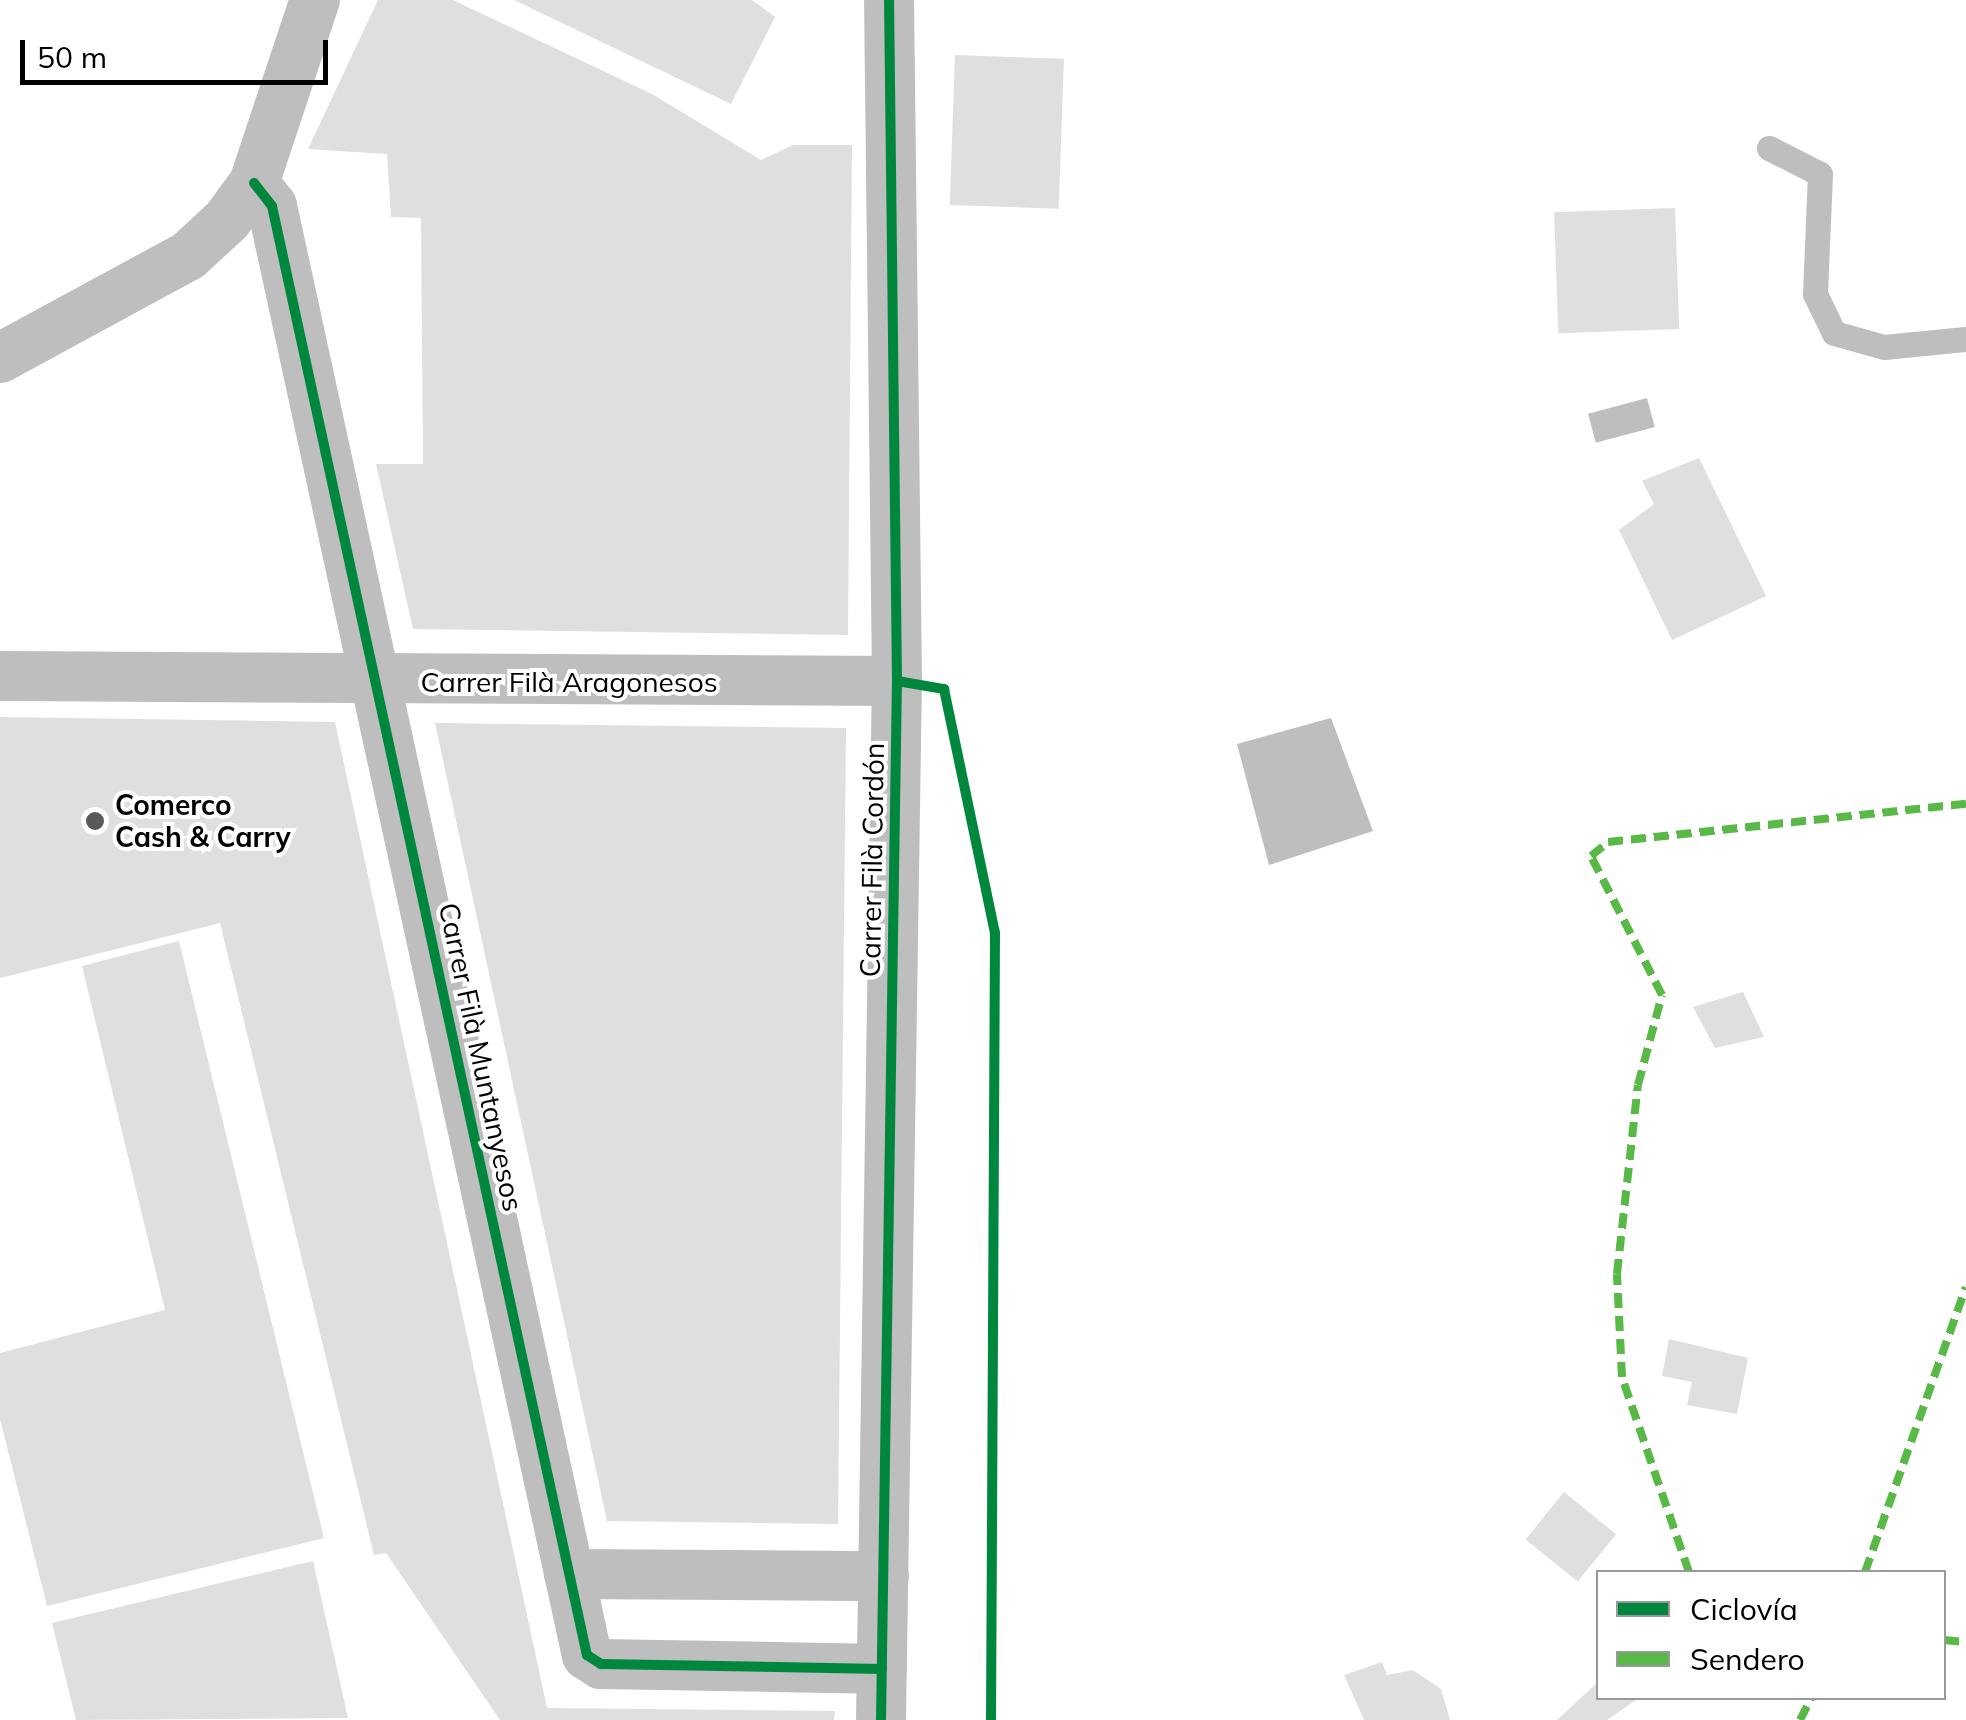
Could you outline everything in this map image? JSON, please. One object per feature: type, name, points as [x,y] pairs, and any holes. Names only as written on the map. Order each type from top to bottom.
[{"type":"street","points":[[0,358],[188,256],[254,184],[315,0]]},
{"type":"street","name":"Carrer Filà Cordón","points":[[882,1720],[898,681],[889,0]]},
{"type":"street","name":"Carrer Filà Muntanyesos","points":[[254,184],[272,206],[583,1643],[602,1664],[882,1669]]},
{"type":"street","name":"Carrer Filà Aragonesos","points":[[0,676],[378,683],[898,681]]},
{"type":"street","points":[[569,1574],[884,1576]]},
{"type":"lane","points":[[1768,148],[1820,174],[1815,294],[1834,332],[1884,346],[1966,339]]},
{"type":"shaded area","points":[[1647,398],[1655,427],[1596,443],[1588,414]]},
{"type":"shaded area","points":[[1331,718],[1373,831],[1269,865],[1237,744]]},
{"type":"building","points":[[378,0],[453,0],[652,94],[761,160],[793,145],[852,145],[848,635],[413,629],[376,464],[423,464],[421,218],[391,217],[387,154],[308,149]]},
{"type":"building","points":[[514,0],[752,0],[775,17],[731,104]]},
{"type":"building","points":[[955,55],[1064,59],[1059,209],[950,205]]},
{"type":"building","points":[[1675,208],[1679,329],[1558,333],[1554,212]]},
{"type":"building","points":[[1699,458],[1766,596],[1672,640],[1619,530],[1654,504],[1642,481]]},
{"type":"building","points":[[0,717],[335,722],[547,1708],[835,1711],[834,1720],[500,1720],[386,1553],[374,1555],[220,923],[0,978]]},
{"type":"building","points":[[435,723],[846,728],[838,1524],[607,1521]]},
{"type":"building","points":[[179,941],[324,1538],[47,1606],[0,1419],[0,1353],[165,1310],[82,966]]},
{"type":"building","points":[[1743,992],[1764,1037],[1715,1048],[1693,1007]]},
{"type":"building","points":[[1669,1339],[1748,1358],[1737,1414],[1687,1405],[1692,1382],[1662,1376]]},
{"type":"building","points":[[1564,1492],[1616,1534],[1578,1582],[1526,1539]]},
{"type":"building","points":[[313,1561],[348,1718],[76,1720],[52,1623]]},
{"type":"building","points":[[1382,1662],[1387,1675],[1413,1670],[1441,1689],[1450,1720],[1364,1720],[1344,1675]]},
{"type":"building","points":[[1596,1684],[1596,1700],[1636,1700],[1607,1720],[1557,1720]]},
{"type":"marked path","points":[[1688,1570],[1622,1377],[1617,1274],[1638,1085],[1662,995],[1591,856],[1608,842],[1966,804]]},
{"type":"marked path","points":[[1866,1570],[1966,1287]]},
{"type":"marked path","points":[[1946,1640],[1966,1642]]},
{"type":"marked path","points":[[1800,1720],[1810,1700]]},
{"type":"cycle path","points":[[881,1720],[897,681],[889,0]]},
{"type":"cycle path","points":[[254,183],[272,206],[587,1655],[601,1664],[882,1669]]},
{"type":"cycle path","points":[[897,681],[944,689],[995,933],[991,1720]]},
{"type":"place","name":"Comerco Cash & Carry","points":[[95,821]]}]
